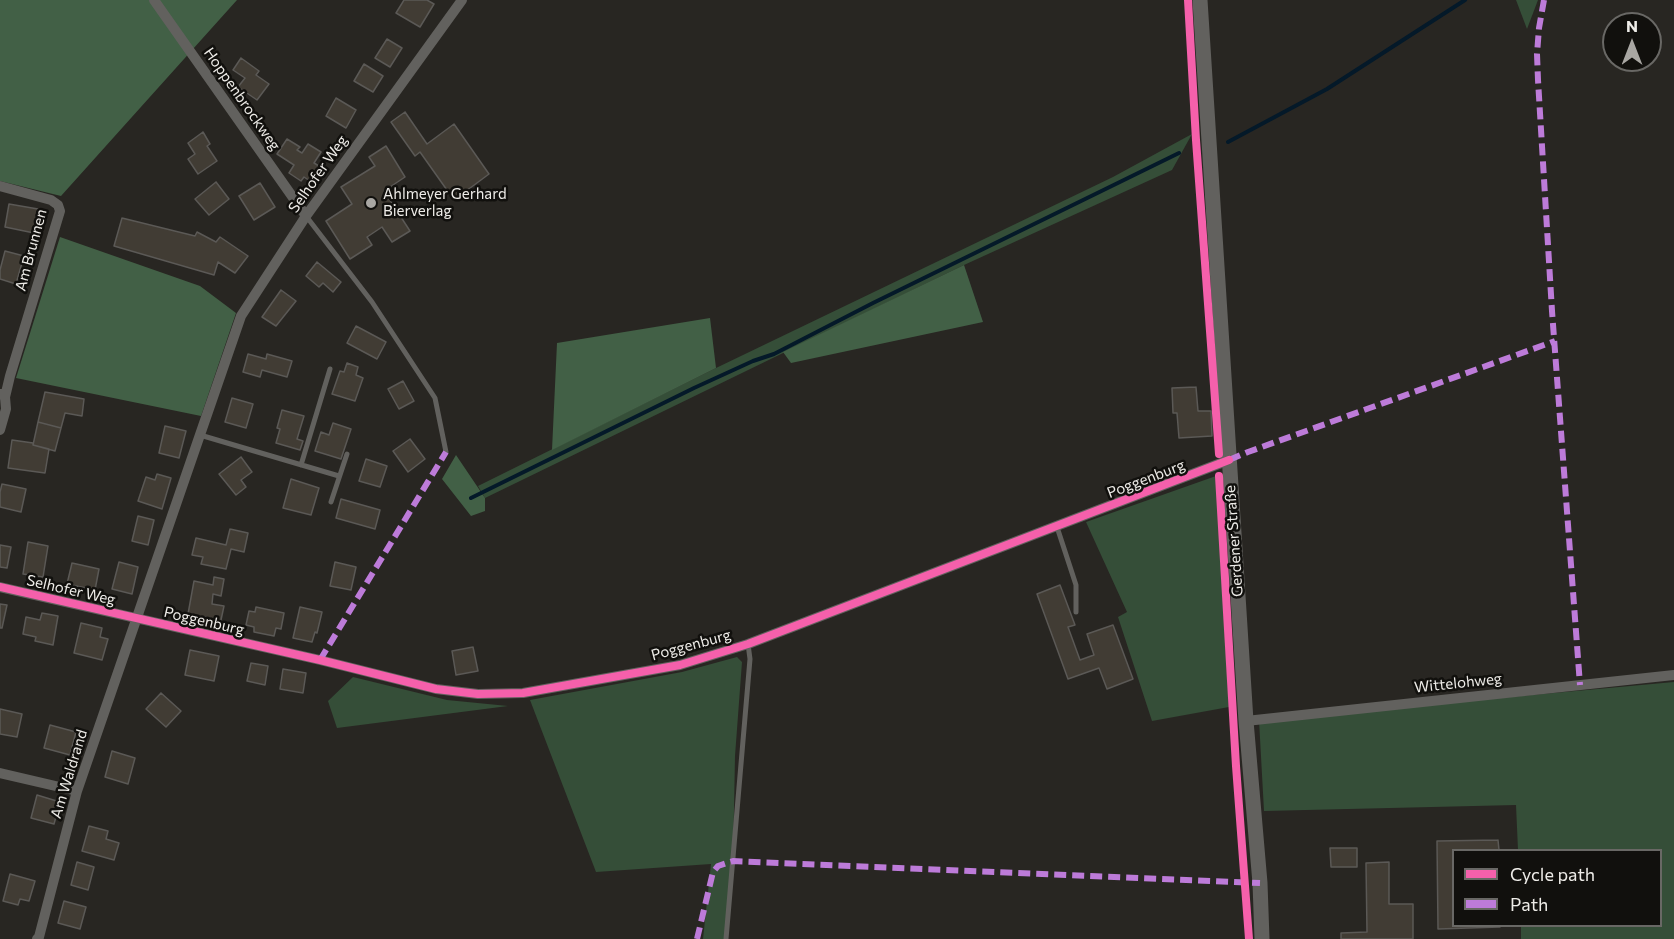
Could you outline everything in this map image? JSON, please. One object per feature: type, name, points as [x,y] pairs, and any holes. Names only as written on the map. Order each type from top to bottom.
[{"type":"main road","name":"Gerdener Straße","points":[[1200,0],[1246,721],[1263,939]]},
{"type":"street","name":"Hoppenbrockweg","points":[[154,0],[306,216]]},
{"type":"street","name":"Selhofer Weg","points":[[0,587],[136,619],[241,316],[306,216],[462,0]]},
{"type":"street","name":"Am Brunnen","points":[[0,186],[51,200],[58,205],[60,211],[3,395],[6,410],[0,430]]},
{"type":"street","name":"Poggenburg","points":[[136,619],[320,660],[436,689],[478,694],[523,693],[680,665],[748,644],[1229,460]]},
{"type":"street","name":"Am Waldrand","points":[[36,939],[39,937],[77,791],[136,619]]},
{"type":"street","name":"Wittelohweg","points":[[1246,721],[1674,675]]},
{"type":"street","points":[[0,772],[77,791]]},
{"type":"lane","points":[[306,216],[372,303],[435,398],[446,452]]},
{"type":"lane","points":[[301,465],[330,369]]},
{"type":"lane","points":[[200,435],[339,476]]},
{"type":"lane","points":[[331,502],[347,454]]},
{"type":"lane","points":[[1057,527],[1076,585],[1076,612]]},
{"type":"lane","name":"Poggenburg","points":[[726,939],[750,658],[748,644]]},
{"type":"green space","points":[[0,0],[237,0],[61,196],[0,181]]},
{"type":"green space","points":[[1516,0],[1538,0],[1527,29]]},
{"type":"green space","points":[[1192,134],[1172,170],[964,265],[485,498],[478,486],[716,368],[1113,177]]},
{"type":"green space","points":[[60,237],[200,286],[236,313],[201,416],[16,378]]},
{"type":"green space","points":[[964,265],[983,322],[791,363],[783,352]]},
{"type":"green space","points":[[710,318],[716,368],[552,450],[557,343]]},
{"type":"green space","points":[[456,455],[485,498],[485,511],[471,516],[442,479]]},
{"type":"green space","points":[[1216,476],[1229,707],[1152,721],[1118,617],[1127,612],[1086,522]]},
{"type":"green space","points":[[737,657],[742,662],[735,756],[733,861],[725,939],[703,939],[711,864],[596,872],[530,700],[682,672]]},
{"type":"green space","points":[[353,677],[447,700],[508,706],[337,728],[328,701]]},
{"type":"green space","points":[[1674,682],[1674,939],[1521,939],[1521,927],[1662,927],[1662,849],[1518,849],[1516,805],[1264,811],[1259,720]]},
{"type":"building","points":[[404,0],[427,0],[434,4],[420,27],[396,13]]},
{"type":"building","points":[[387,39],[402,48],[390,67],[375,58]]},
{"type":"building","points":[[241,58],[259,71],[256,75],[269,84],[257,100],[238,87],[245,78],[233,70]]},
{"type":"building","points":[[364,64],[383,76],[373,92],[354,81]]},
{"type":"building","points":[[336,98],[356,110],[346,128],[326,116]]},
{"type":"building","points":[[405,112],[427,144],[454,124],[489,174],[454,200],[420,152],[415,156],[391,122]]},
{"type":"building","points":[[203,132],[210,144],[207,146],[217,161],[198,174],[188,159],[195,154],[188,143]]},
{"type":"building","points":[[287,139],[300,147],[297,150],[302,153],[308,144],[321,152],[314,163],[319,166],[310,181],[304,177],[301,181],[289,173],[294,165],[277,154]]},
{"type":"building","points":[[386,146],[405,177],[384,191],[410,231],[392,242],[382,227],[367,237],[372,245],[350,259],[326,221],[352,204],[341,187],[375,166],[369,157]]},
{"type":"building","points":[[216,182],[229,199],[209,215],[195,199]]},
{"type":"building","points":[[260,183],[275,207],[254,220],[239,196]]},
{"type":"building","points":[[9,204],[38,209],[34,233],[5,227]]},
{"type":"building","points":[[122,218],[195,236],[197,232],[216,242],[220,237],[248,256],[235,273],[218,262],[214,275],[114,246]]},
{"type":"building","points":[[5,251],[24,256],[16,284],[0,279]]},
{"type":"building","points":[[317,262],[341,282],[333,292],[323,283],[319,287],[306,276]]},
{"type":"building","points":[[281,290],[296,301],[276,326],[262,317]]},
{"type":"building","points":[[356,326],[386,342],[377,359],[347,343]]},
{"type":"building","points":[[248,354],[266,359],[267,354],[292,361],[287,377],[262,370],[260,377],[243,372]]},
{"type":"building","points":[[347,363],[358,367],[356,375],[363,378],[355,401],[332,394],[340,371],[344,372]]},
{"type":"building","points":[[403,381],[414,401],[399,409],[388,389]]},
{"type":"building","points":[[1196,387],[1198,411],[1211,411],[1212,436],[1179,438],[1177,413],[1173,413],[1172,388]]},
{"type":"building","points":[[45,392],[84,399],[82,416],[65,413],[61,428],[38,422]]},
{"type":"building","points":[[232,398],[253,404],[246,428],[225,422]]},
{"type":"building","points":[[282,410],[304,416],[297,439],[303,441],[300,450],[276,443]]},
{"type":"building","points":[[38,422],[61,428],[55,451],[33,445]]},
{"type":"building","points":[[333,423],[351,429],[341,459],[315,451],[321,432],[329,435]]},
{"type":"building","points":[[165,426],[186,431],[179,458],[159,453]]},
{"type":"building","points":[[410,439],[425,459],[408,472],[393,451]]},
{"type":"building","points":[[12,440],[33,443],[33,445],[49,449],[45,473],[8,468]]},
{"type":"building","points":[[241,457],[252,472],[241,480],[246,487],[236,495],[219,474]]},
{"type":"building","points":[[366,459],[387,466],[380,487],[359,481]]},
{"type":"building","points":[[157,474],[171,478],[162,509],[138,501],[146,477],[155,480]]},
{"type":"building","points":[[291,479],[319,488],[311,515],[283,508]]},
{"type":"building","points":[[2,484],[26,489],[21,512],[0,507]]},
{"type":"building","points":[[341,499],[380,510],[375,529],[336,518]]},
{"type":"building","points":[[138,516],[154,520],[148,545],[132,541]]},
{"type":"building","points":[[230,529],[248,533],[244,552],[231,549],[226,569],[201,564],[203,557],[192,555],[196,538],[226,545]]},
{"type":"building","points":[[28,542],[48,546],[43,577],[23,574]]},
{"type":"building","points":[[0,545],[11,547],[7,568],[0,567]]},
{"type":"building","points":[[119,562],[138,567],[132,594],[112,589]]},
{"type":"building","points":[[335,562],[356,567],[351,590],[330,586]]},
{"type":"building","points":[[72,563],[99,569],[95,590],[67,584]]},
{"type":"building","points":[[214,577],[224,579],[221,596],[213,594],[212,604],[224,606],[221,620],[188,614],[194,581],[213,585]]},
{"type":"building","points":[[1060,585],[1075,625],[1068,627],[1080,660],[1094,655],[1087,634],[1113,625],[1133,679],[1107,689],[1099,668],[1068,679],[1037,594]]},
{"type":"building","points":[[0,604],[7,605],[2,628],[0,628]]},
{"type":"building","points":[[256,607],[284,613],[281,629],[276,628],[274,636],[254,632],[254,627],[246,625],[249,611],[255,612]]},
{"type":"building","points":[[300,607],[322,612],[317,633],[315,632],[312,642],[293,638]]},
{"type":"building","points":[[42,613],[58,616],[53,645],[35,641],[36,637],[23,634],[26,617],[40,620]]},
{"type":"building","points":[[81,623],[102,628],[100,637],[108,639],[102,660],[74,653]]},
{"type":"building","points":[[473,647],[478,671],[456,675],[452,651]]},
{"type":"building","points":[[190,650],[219,656],[214,681],[185,675]]},
{"type":"building","points":[[251,663],[268,666],[265,685],[247,681]]},
{"type":"building","points":[[283,669],[306,673],[303,693],[280,689]]},
{"type":"building","points":[[161,693],[181,711],[166,727],[146,709]]},
{"type":"building","points":[[0,709],[22,714],[17,737],[0,734]]},
{"type":"building","points":[[50,725],[76,732],[70,755],[44,748]]},
{"type":"building","points":[[112,751],[135,758],[128,784],[105,777]]},
{"type":"building","points":[[37,795],[60,802],[54,824],[31,818]]},
{"type":"building","points":[[89,826],[108,831],[106,839],[119,843],[114,860],[82,851]]},
{"type":"building","points":[[1498,840],[1499,849],[1452,849],[1452,927],[1500,927],[1438,929],[1437,841]]},
{"type":"building","points":[[1330,848],[1357,848],[1357,867],[1331,867]]},
{"type":"building","points":[[77,862],[94,867],[88,890],[71,885]]},
{"type":"building","points":[[1389,862],[1389,904],[1413,904],[1413,939],[1341,939],[1341,933],[1367,932],[1366,863]]},
{"type":"building","points":[[10,874],[35,881],[29,901],[20,899],[18,905],[3,901]]},
{"type":"building","points":[[64,901],[86,907],[80,929],[58,923]]},
{"type":"waterway","points":[[1228,142],[1327,89],[1465,0]]},
{"type":"waterway","points":[[471,498],[694,388],[774,354],[1179,153]]},
{"type":"marked path","points":[[1544,0],[1537,54],[1538,80],[1552,311],[1580,685]]},
{"type":"marked path","points":[[1229,460],[1555,341]]},
{"type":"marked path","points":[[320,660],[446,452]]},
{"type":"marked path","points":[[697,939],[713,872],[718,866],[733,861],[1260,883]]},
{"type":"cycle path","points":[[1188,0],[1219,454]]},
{"type":"cycle path","points":[[0,587],[320,660],[436,689],[478,694],[523,693],[680,665],[748,644],[1229,460]]},
{"type":"cycle path","points":[[1219,476],[1249,939]]},
{"type":"place","name":"Ahlmeyer Gerhard Bierverlag","points":[[371,203]]}]
